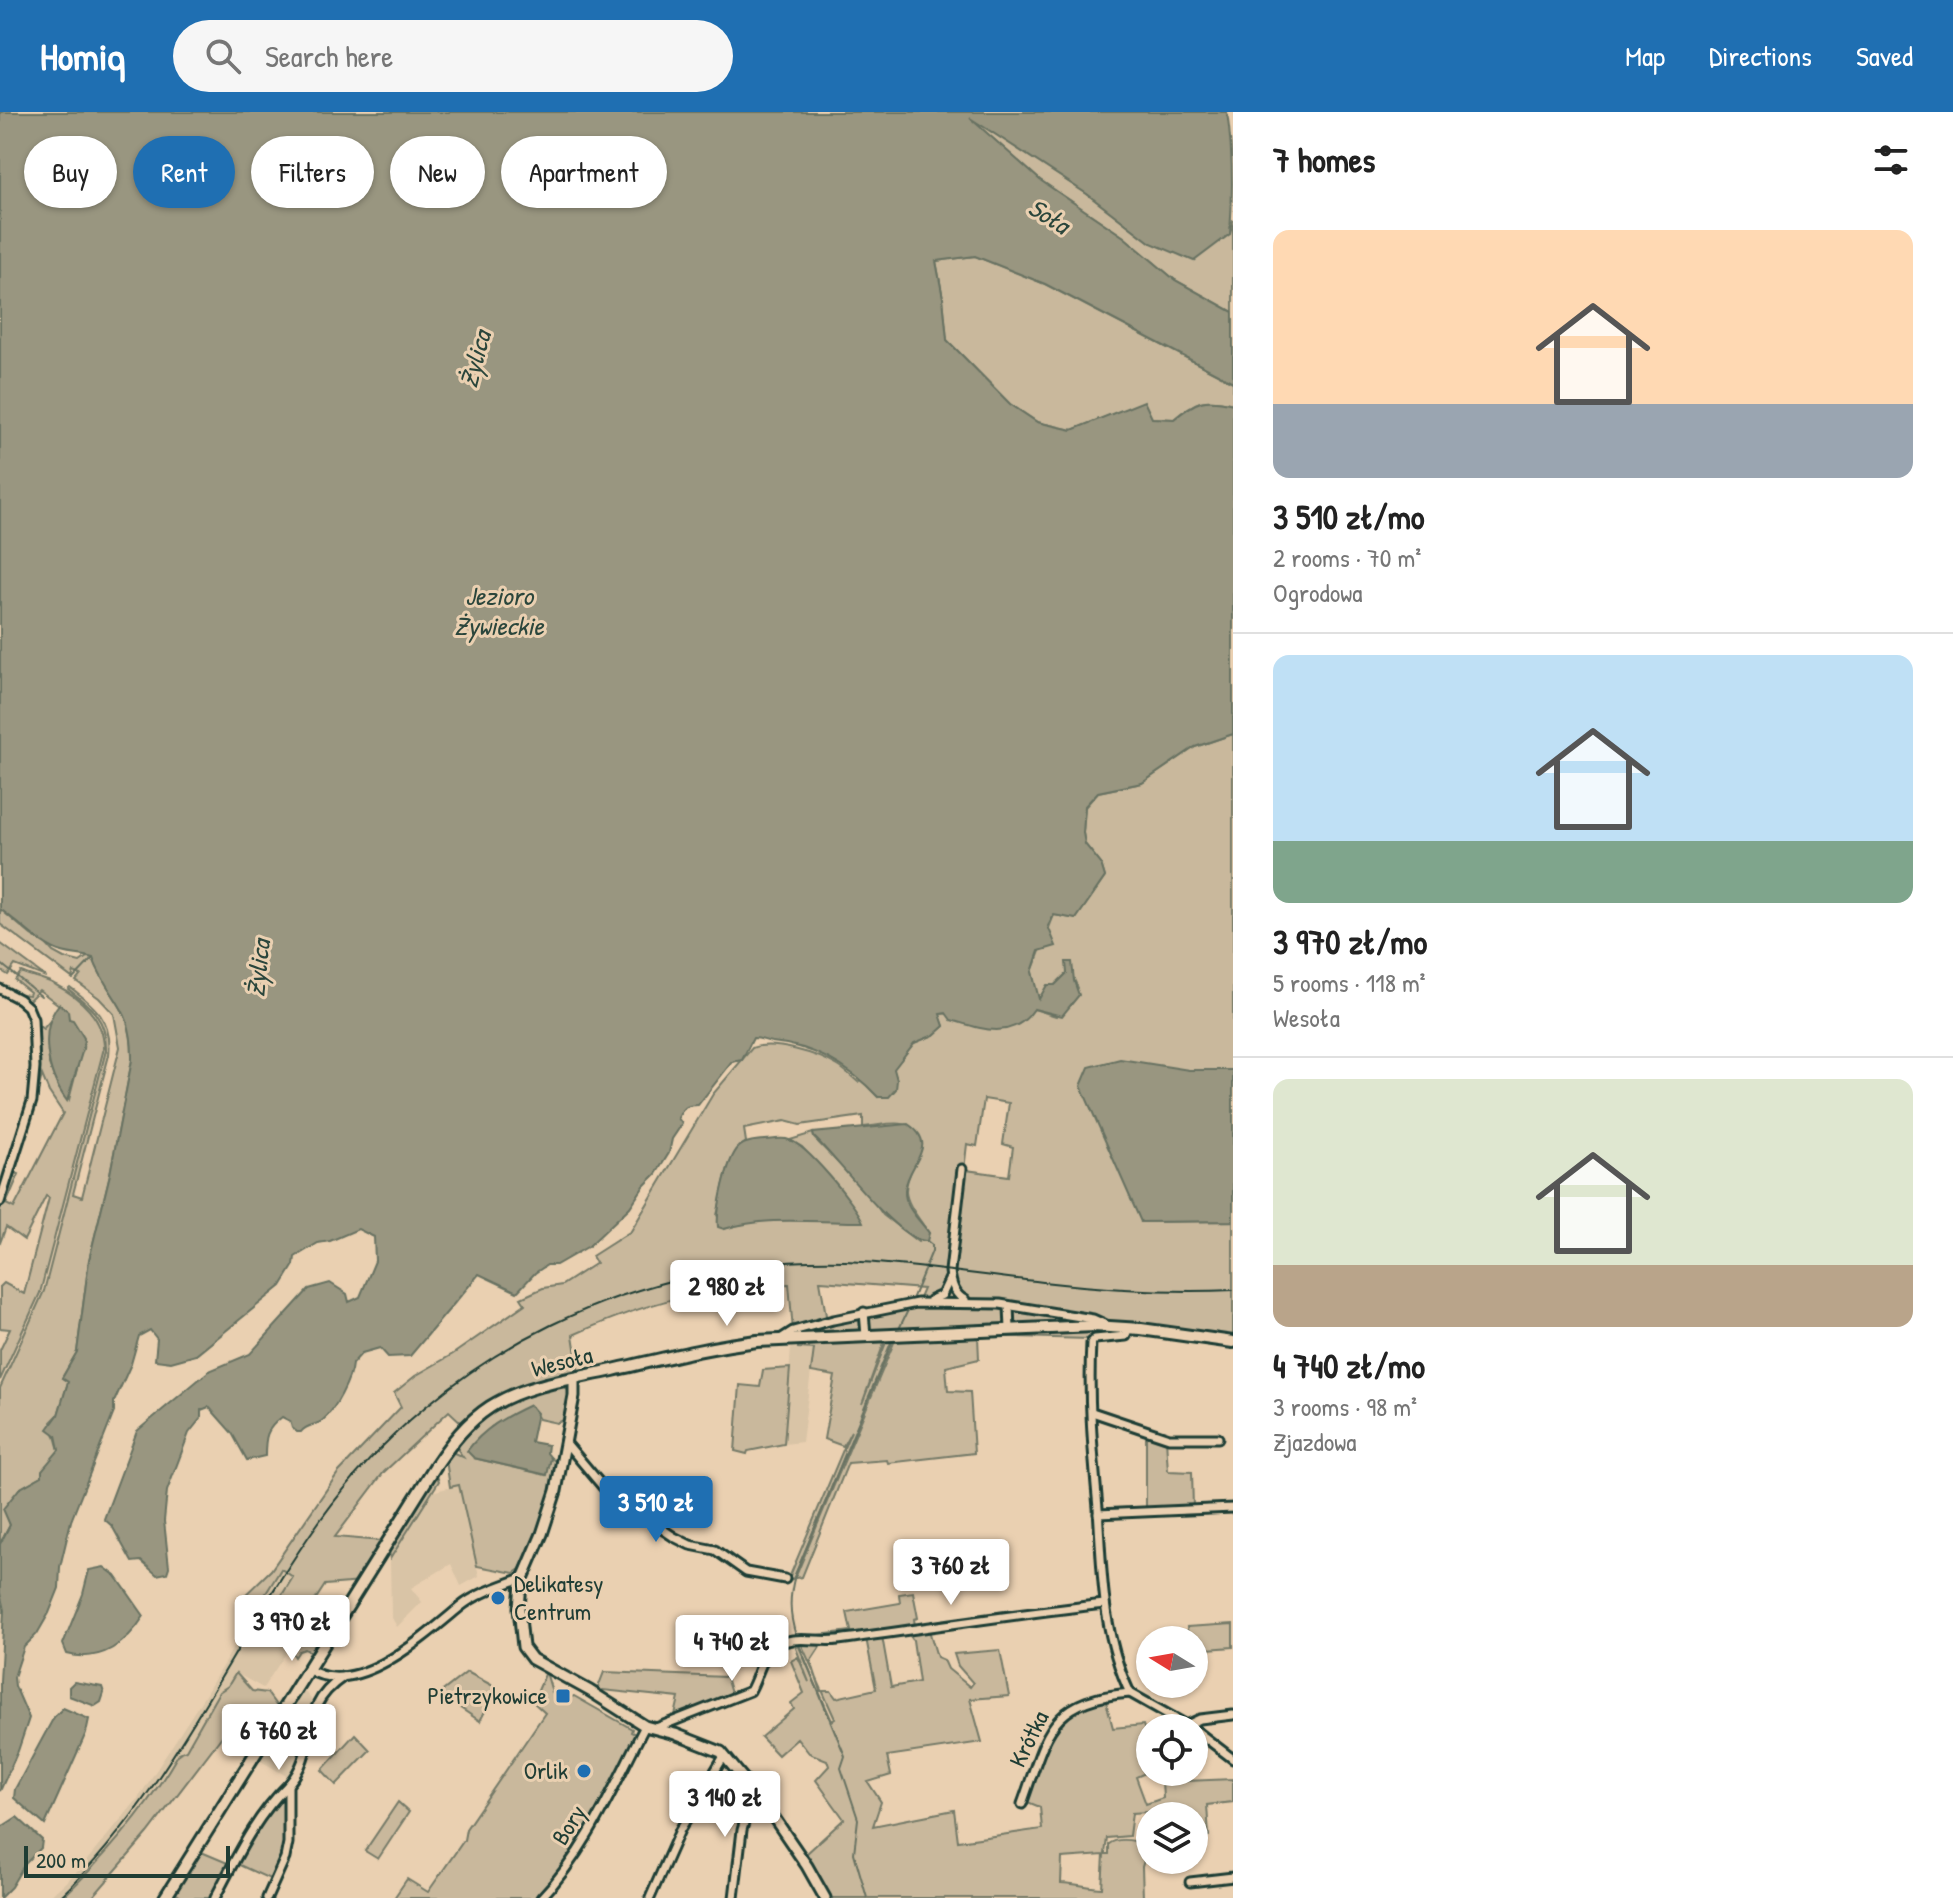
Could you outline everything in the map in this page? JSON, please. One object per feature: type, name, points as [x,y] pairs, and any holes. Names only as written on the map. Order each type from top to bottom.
[{"type":"main road","name":"Wesoła","points":[[165,1898],[432,1471],[460,1433],[497,1403],[530,1390],[721,1346],[779,1340],[1107,1327],[1233,1342]]},
{"type":"street","points":[[0,989],[28,1007],[33,1019],[35,1068],[32,1101],[0,1202]]},
{"type":"street","points":[[779,1340],[793,1331],[942,1295],[950,1276],[962,1169]]},
{"type":"street","points":[[950,1276],[956,1292],[971,1303]]},
{"type":"street","points":[[921,1302],[1009,1306],[1093,1319],[1107,1327]]},
{"type":"street","points":[[1009,1306],[1010,1329]]},
{"type":"street","points":[[864,1312],[866,1336]]},
{"type":"street","points":[[1128,1328],[1126,1336],[1095,1339],[1091,1343],[1092,1412],[1105,1604],[1107,1622],[1130,1693],[1168,1714]]},
{"type":"street","points":[[574,1379],[574,1396],[556,1491],[542,1534],[522,1578],[520,1633],[526,1654],[650,1727],[721,1752],[763,1802],[825,1898]]},
{"type":"street","points":[[1092,1412],[1169,1438],[1218,1438]]},
{"type":"street","points":[[566,1443],[603,1487],[646,1509],[662,1529],[674,1537],[690,1545],[715,1550],[746,1572],[785,1579]]},
{"type":"street","points":[[1098,1514],[1233,1508]]},
{"type":"street","points":[[308,1669],[316,1674],[343,1677],[371,1670],[414,1643],[472,1599],[522,1578]]},
{"type":"street","points":[[650,1727],[750,1691],[770,1649],[796,1639],[832,1641],[976,1619],[1105,1604]]},
{"type":"street","points":[[215,1898],[256,1823],[273,1799],[298,1773],[306,1757],[309,1727],[317,1702],[343,1677]]},
{"type":"street","name":"Krótka","points":[[1022,1804],[1040,1754],[1054,1725],[1065,1711],[1084,1701],[1130,1693]]},
{"type":"street","points":[[1208,1718],[1233,1715]]},
{"type":"street","name":"Bory","points":[[541,1898],[557,1881],[597,1821],[650,1727]]},
{"type":"street","points":[[1208,1740],[1233,1759]]},
{"type":"street","points":[[650,1898],[680,1830],[724,1756]]},
{"type":"street","points":[[267,1898],[285,1858],[288,1843],[288,1785]]},
{"type":"street","points":[[734,1898],[745,1820],[763,1802]]},
{"type":"street","points":[[1190,1882],[1233,1877]]},
{"type":"shaded area","points":[[964,113],[1087,194],[1151,243],[1230,234],[1233,220],[1233,312],[1175,280],[1124,237],[1040,180]]},
{"type":"shaded area","points":[[975,256],[1045,284],[1233,382],[1233,404],[1201,402],[1174,419],[1151,418],[1144,402],[1072,430],[1037,422],[1010,404],[947,340],[936,261]]},
{"type":"shaded area","points":[[1233,734],[1233,1070],[1189,1070],[1141,1222],[1233,1221],[1233,1342],[1128,1328],[779,1340],[793,1331],[789,1284],[704,1292],[652,1305],[573,1335],[579,1374],[508,1398],[466,1427],[449,1411],[384,1472],[335,1537],[382,1541],[385,1545],[362,1582],[325,1585],[310,1608],[346,1609],[316,1655],[305,1649],[295,1657],[277,1629],[266,1621],[293,1577],[281,1569],[257,1608],[243,1612],[241,1599],[271,1570],[338,1473],[401,1407],[394,1393],[525,1304],[521,1298],[543,1288],[562,1285],[596,1263],[592,1256],[631,1231],[713,1094],[752,1048],[783,1047],[820,1057],[858,1082],[861,1079],[878,1097],[897,1080],[893,1069],[914,1043],[934,1035],[944,1026],[939,1014],[1034,1009],[1056,1016],[1078,988],[1068,966],[1068,972],[1038,1001],[1032,972],[1054,915],[1076,919],[1105,877],[1101,864],[1085,844],[1085,807],[1098,792],[1142,783],[1195,747]],"holes":[[[984,1099],[1009,1103],[1003,1144],[1013,1147],[1009,1176],[966,1170],[958,1248],[955,1250],[967,1144],[977,1146]],[[863,1116],[863,1127],[898,1124],[912,1128],[922,1144],[907,1182],[907,1198],[929,1233],[918,1242],[883,1215],[869,1195],[814,1138],[813,1133],[790,1140],[802,1147],[826,1174],[821,1221],[772,1220],[724,1229],[717,1215],[729,1165],[746,1142],[744,1129],[785,1121],[800,1125]],[[820,1281],[923,1289],[917,1303],[827,1321]]]},
{"type":"shaded area","points":[[0,909],[64,958],[80,962],[87,957],[93,958],[125,1015],[132,1060],[110,1174],[89,1260],[77,1352],[62,1378],[68,1382],[58,1415],[51,1422],[59,1450],[42,1476],[19,1489],[6,1513],[10,1525],[0,1544],[0,1388],[44,1291],[106,1050],[104,1030],[96,1015],[68,989],[70,987],[100,1015],[109,1043],[109,1055],[73,1194],[82,1197],[120,1047],[114,1014],[76,981],[81,975],[74,972],[72,978],[0,924]]},
{"type":"shaded area","points":[[0,943],[46,977],[15,965],[8,975],[0,970]]},
{"type":"shaded area","points":[[21,972],[52,983],[82,1003],[100,1028],[104,1048],[40,1293],[0,1380],[0,1350],[10,1329],[0,1328],[0,1287],[4,1283],[24,1294],[49,1198],[46,1196],[24,1240],[6,1227],[0,1243],[0,1210],[13,1172],[19,1174],[6,1204],[14,1208],[63,1113],[42,1075],[38,1092],[35,1092],[39,1026],[43,1029],[49,1022],[49,1064],[58,1087],[69,1100],[78,1065],[67,1011],[39,990],[27,1002],[21,998],[22,994],[29,995],[30,992],[15,980]]},
{"type":"shaded area","points":[[1075,1331],[1124,1333],[1090,1339],[984,1336]]},
{"type":"shaded area","points":[[978,1336],[979,1359],[946,1367],[948,1391],[970,1392],[974,1453],[888,1463],[887,1460],[848,1463],[802,1577],[795,1578],[895,1340]]},
{"type":"shaded area","points":[[885,1340],[862,1404],[887,1340],[892,1340],[802,1559],[793,1579],[789,1578],[851,1431],[843,1446],[824,1439],[835,1376],[811,1372],[814,1349],[798,1348],[799,1343]]},
{"type":"shaded area","points":[[791,1348],[814,1349],[802,1442],[784,1444]]},
{"type":"shaded area","points":[[790,1368],[784,1444],[748,1451],[747,1454],[735,1451],[740,1385],[760,1387],[763,1370]]},
{"type":"shaded area","points":[[563,1386],[571,1393],[566,1419],[557,1423],[539,1419],[530,1406],[491,1427],[474,1458],[546,1475],[551,1458],[558,1463],[543,1522],[520,1569],[514,1573],[477,1566],[459,1485],[450,1487],[446,1460],[452,1452],[463,1457],[458,1450],[459,1442],[483,1420],[506,1405]]},
{"type":"shaded area","points":[[1146,1433],[1166,1439],[1168,1471],[1192,1472],[1193,1508],[1146,1510]]},
{"type":"shaded area","points":[[436,1474],[439,1481],[390,1559],[389,1547]]},
{"type":"shaded area","points":[[459,1485],[479,1576],[461,1586],[451,1564],[411,1588],[422,1602],[397,1627],[391,1616],[390,1559],[432,1492]]},
{"type":"shaded area","points":[[296,1543],[308,1553],[267,1621],[294,1641],[263,1688],[236,1673],[139,1819],[68,1898],[48,1898],[78,1871],[137,1800],[205,1695]]},
{"type":"shaded area","points":[[913,1592],[918,1618],[914,1619],[915,1626],[832,1639],[819,1637],[851,1631],[847,1612],[900,1603],[899,1594]]},
{"type":"shaded area","points":[[1233,1624],[1233,1647],[1208,1649],[1208,1626],[1202,1626]]},
{"type":"shaded area","points":[[929,1630],[937,1657],[944,1660],[948,1669],[970,1687],[973,1683],[958,1666],[954,1654],[1000,1650],[1009,1696],[970,1699],[982,1742],[887,1756],[891,1775],[868,1782],[881,1802],[873,1826],[954,1810],[958,1841],[1042,1829],[1040,1807],[1025,1801],[1055,1726],[1066,1712],[1105,1698],[1113,1728],[1136,1726],[1136,1786],[1139,1786],[1145,1802],[1136,1802],[1129,1836],[1107,1838],[1105,1854],[1109,1854],[1109,1844],[1113,1842],[1136,1842],[1136,1874],[1142,1874],[1143,1898],[831,1898],[805,1855],[844,1819],[816,1780],[829,1766],[827,1760],[809,1753],[797,1738],[778,1755],[761,1737],[794,1709],[791,1703],[804,1693],[791,1661],[798,1657],[809,1682],[794,1643],[797,1642],[832,1721],[835,1719],[822,1691],[831,1691],[836,1698],[876,1689],[866,1638],[882,1636],[891,1687],[919,1682],[913,1640],[907,1632]],"holes":[[[1104,1855],[1102,1888],[1061,1883],[1062,1858]]]},
{"type":"shaded area","points":[[800,1641],[822,1644],[811,1661],[817,1679]]},
{"type":"shaded area","points":[[467,1672],[497,1688],[480,1721],[439,1694]]},
{"type":"shaded area","points":[[546,1672],[552,1692],[565,1699],[574,1696],[632,1729],[631,1732],[637,1735],[593,1821],[564,1867],[535,1898],[394,1898],[407,1879],[428,1892],[464,1840],[466,1829],[545,1713],[533,1702]]},
{"type":"shaded area","points":[[604,1672],[726,1677],[732,1697],[674,1720],[679,1698],[603,1690],[602,1693],[597,1690]]},
{"type":"shaded area","points":[[236,1673],[252,1691],[267,1693],[278,1708],[258,1736],[259,1731],[229,1727],[148,1833],[92,1898],[62,1898],[95,1865],[140,1811],[179,1753],[186,1750],[219,1692],[228,1686]]},
{"type":"shaded area","points":[[304,1691],[311,1699],[305,1739],[299,1763],[288,1777],[261,1761]]},
{"type":"shaded area","points":[[355,1734],[370,1750],[336,1785],[322,1770]]},
{"type":"shaded area","points":[[1233,1779],[1233,1802],[1208,1805],[1208,1802],[1152,1802],[1163,1798],[1162,1786],[1208,1786],[1208,1780]]},
{"type":"shaded area","points":[[285,1792],[287,1841],[272,1880],[235,1863],[269,1809]]},
{"type":"shaded area","points":[[398,1802],[409,1812],[378,1859],[365,1851]]},
{"type":"shaded area","points":[[199,1851],[230,1864],[214,1898],[183,1898],[173,1892]]},
{"type":"water","name":"Jezioro Żywieckie","points":[[0,112],[1227,112],[1232,173],[1230,234],[1194,261],[1151,243],[1087,194],[970,118],[1040,180],[1124,237],[1175,280],[1233,312],[1233,382],[1045,284],[975,256],[936,261],[947,340],[1010,404],[1037,422],[1072,430],[1144,401],[1152,418],[1174,419],[1202,402],[1233,404],[1233,734],[1195,747],[1142,783],[1098,792],[1085,806],[1085,844],[1101,864],[1105,877],[1076,919],[1054,915],[1048,926],[1056,946],[1039,951],[1032,972],[1039,999],[1047,985],[1055,985],[1067,973],[1066,962],[1072,962],[1079,995],[1062,1016],[1034,1009],[1026,1019],[1007,1029],[985,1029],[951,1020],[946,1013],[940,1014],[944,1026],[934,1035],[914,1043],[894,1069],[896,1089],[889,1097],[878,1097],[856,1076],[817,1053],[753,1038],[742,1060],[732,1062],[698,1105],[688,1106],[682,1111],[678,1118],[682,1124],[656,1174],[630,1207],[589,1246],[556,1265],[547,1265],[517,1292],[479,1274],[410,1356],[388,1357],[380,1348],[362,1353],[352,1364],[337,1402],[323,1420],[301,1432],[297,1432],[290,1421],[282,1417],[277,1421],[268,1434],[265,1456],[247,1460],[232,1433],[209,1407],[201,1410],[201,1418],[189,1433],[167,1491],[164,1521],[169,1567],[167,1573],[157,1575],[141,1561],[132,1562],[112,1526],[104,1519],[137,1431],[209,1371],[250,1354],[309,1289],[330,1283],[347,1294],[349,1302],[360,1297],[375,1261],[374,1237],[358,1229],[318,1243],[295,1257],[294,1265],[281,1286],[196,1355],[171,1362],[155,1360],[157,1339],[150,1330],[139,1336],[131,1364],[114,1402],[114,1412],[71,1521],[60,1567],[59,1588],[37,1634],[24,1647],[14,1677],[29,1718],[0,1791],[0,1681],[4,1610],[0,1593],[0,1544],[10,1525],[3,1509],[19,1489],[42,1476],[42,1470],[59,1450],[56,1435],[48,1429],[58,1415],[68,1382],[62,1378],[77,1352],[89,1260],[110,1174],[132,1060],[125,1015],[93,958],[54,949],[0,909]]},
{"type":"water","points":[[59,1004],[68,1011],[69,1019],[73,1020],[84,1038],[67,1101],[54,1078],[48,1051],[49,1026]]},
{"type":"water","points":[[1120,1059],[1189,1070],[1233,1070],[1233,1221],[1141,1222],[1081,1086],[1089,1067]]},
{"type":"water","points":[[908,1124],[922,1140],[922,1148],[907,1181],[905,1196],[929,1233],[927,1241],[915,1238],[885,1215],[813,1133]]},
{"type":"water","points":[[784,1139],[797,1144],[818,1163],[863,1222],[776,1221],[724,1229],[718,1227],[723,1185],[730,1162],[739,1147],[756,1141]]},
{"type":"water","points":[[530,1405],[537,1413],[531,1442],[548,1445],[547,1453],[551,1458],[547,1475],[474,1458],[467,1451],[496,1424]]},
{"type":"water","points":[[104,1567],[116,1576],[144,1616],[130,1635],[102,1653],[91,1656],[67,1654],[63,1644],[89,1570]]},
{"type":"water","points":[[74,1682],[102,1687],[101,1702],[95,1706],[69,1696],[69,1687]]},
{"type":"water","points":[[63,1708],[89,1719],[86,1733],[45,1825],[14,1798],[15,1789],[54,1717]]},
{"type":"water","points":[[17,1817],[42,1840],[41,1848],[0,1898],[0,1828]]},
{"type":"waterway","points":[[73,979],[93,958]]},
{"type":"waterway","points":[[0,963],[41,996]]},
{"type":"waterway","points":[[911,1302],[932,1251],[932,1245],[927,1241]]},
{"type":"waterway","points":[[898,1331],[909,1308]]},
{"type":"waterway","points":[[796,1636],[791,1606],[795,1575],[893,1340]]},
{"type":"waterway","points":[[798,1642],[845,1756],[841,1768],[858,1819],[854,1853],[867,1898]]},
{"type":"railway","points":[[59,1898],[99,1856],[135,1811],[168,1764],[321,1519],[370,1459],[425,1407],[486,1362],[552,1325],[621,1296],[694,1275],[769,1263],[846,1261],[1114,1288],[1233,1290]]},
{"type":"place","name":"Delikatesy Centrum","points":[[498,1598]]},
{"type":"place","name":"Pietrzykowice","points":[[563,1696]]},
{"type":"place","name":"Orlik","points":[[584,1771]]},
{"type":"water label","name":"Soła","points":[[1049,216]]},
{"type":"water label","name":"Żylica","points":[[475,359]]},
{"type":"water label","name":"Żylica","points":[[258,968]]}]
